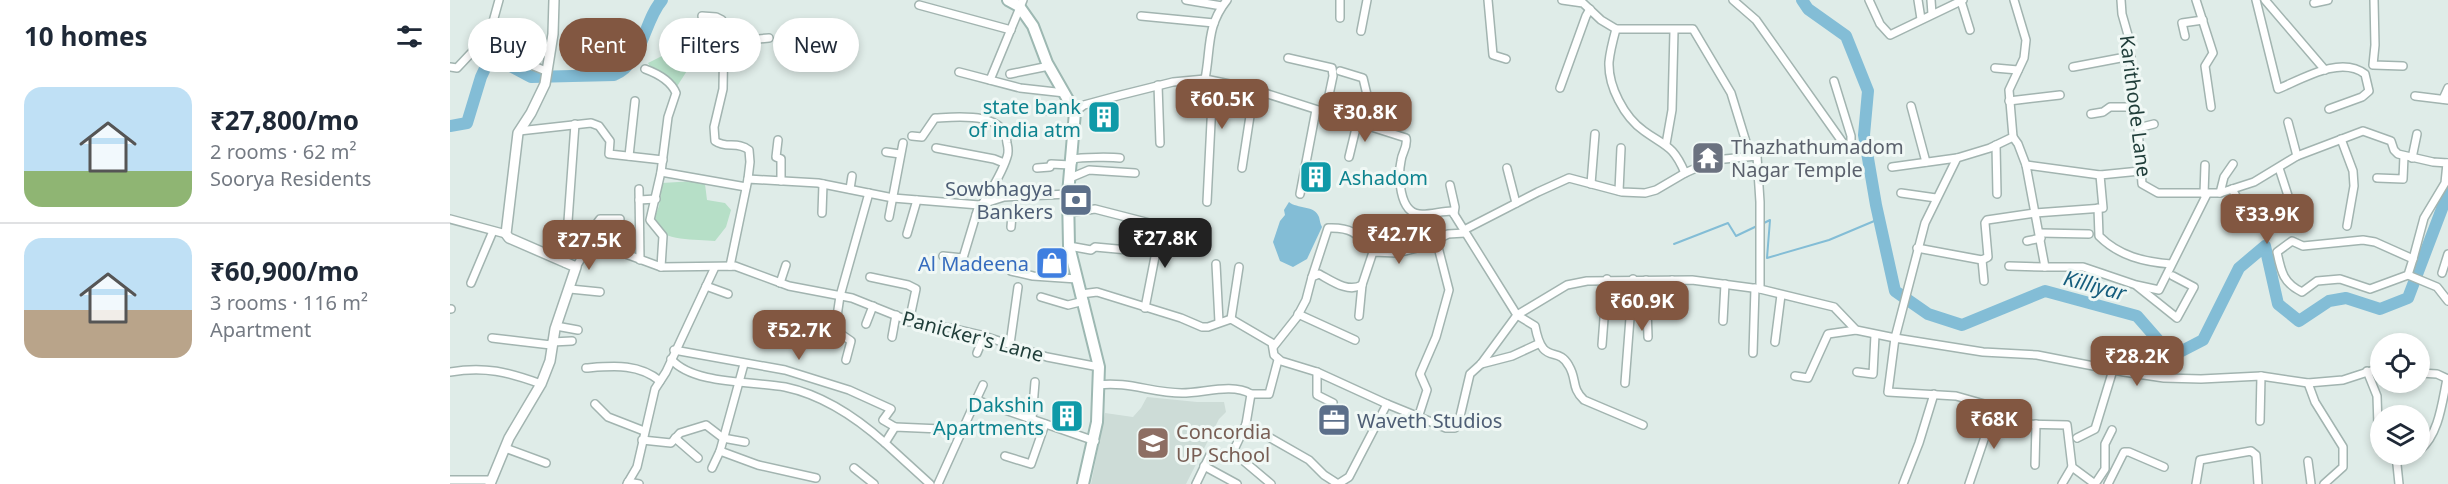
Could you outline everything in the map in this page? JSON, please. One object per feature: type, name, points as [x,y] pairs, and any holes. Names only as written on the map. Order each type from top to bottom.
[{"type":"main road","points":[[1008,0],[1021,3],[1049,66],[1074,111],[1067,213],[1069,246],[1099,367],[1095,441],[1083,484]]},
{"type":"street","points":[[494,18],[499,0]]},
{"type":"street","points":[[547,65],[553,34],[554,0]]},
{"type":"street","points":[[1186,0],[1222,6]]},
{"type":"street","points":[[1205,79],[1208,43],[1214,23],[1227,0]]},
{"type":"street","points":[[1340,0],[1340,18]]},
{"type":"street","points":[[1361,31],[1367,0]]},
{"type":"street","points":[[1488,0],[1493,55],[1506,59]]},
{"type":"street","points":[[1563,0],[1588,5],[1601,20],[1616,30],[1693,29],[1731,93],[1750,155]]},
{"type":"street","points":[[1733,0],[1756,20],[1848,150],[1851,145],[1851,136],[1834,81]]},
{"type":"street","points":[[1869,0],[1880,24],[1890,35],[1950,3],[1962,1],[1970,30]]},
{"type":"street","points":[[1918,0],[1921,19]]},
{"type":"street","points":[[1931,0],[1932,14]]},
{"type":"street","points":[[2014,0],[2026,40],[2024,58],[2009,90],[2013,137],[2026,165],[2045,267]]},
{"type":"street","name":"Karithode Lane","points":[[2121,0],[2131,56],[2131,90],[2138,128],[2142,184],[2158,193],[2205,194]]},
{"type":"street","points":[[2196,0],[2213,53],[2205,66],[2211,106]]},
{"type":"street","points":[[2256,0],[2278,89],[2325,70],[2342,67],[2358,69],[2365,74],[2368,80],[2368,91],[2362,97],[2329,109]]},
{"type":"street","points":[[2265,0],[2325,70]]},
{"type":"street","points":[[2314,3],[2328,0]]},
{"type":"street","points":[[2374,0],[2373,65],[2403,66]]},
{"type":"street","points":[[990,80],[1021,3]]},
{"type":"street","points":[[919,5],[1011,30]]},
{"type":"street","points":[[1560,88],[1588,5]]},
{"type":"street","points":[[702,15],[718,18]]},
{"type":"street","points":[[1141,16],[1214,23]]},
{"type":"street","points":[[2185,36],[2182,23],[2203,20]]},
{"type":"street","points":[[1616,30],[1609,58],[1613,86],[1628,114],[1643,130],[1666,144],[1675,153],[1685,173]]},
{"type":"street","points":[[1666,144],[1672,110],[1674,31]]},
{"type":"street","points":[[761,39],[770,38]]},
{"type":"street","points":[[450,67],[457,68],[468,56]]},
{"type":"street","points":[[2073,67],[2131,56]]},
{"type":"street","points":[[1288,58],[1332,68],[1333,76],[1325,114]]},
{"type":"street","points":[[1010,74],[1049,66]]},
{"type":"street","points":[[1995,68],[2018,70]]},
{"type":"street","points":[[647,70],[675,90],[676,97],[666,126],[663,160],[651,220],[663,236],[661,267]]},
{"type":"street","points":[[506,234],[519,131],[540,98],[545,84],[546,72]]},
{"type":"street","points":[[723,72],[723,89],[714,127],[715,141],[719,144],[739,144],[749,150],[750,162],[730,267]]},
{"type":"street","points":[[958,72],[1020,88],[1065,93]]},
{"type":"street","points":[[1340,72],[1363,78],[1368,99],[1349,157]]},
{"type":"street","points":[[1039,111],[1074,111],[1084,105],[1158,85],[1181,80],[1205,79],[1254,90],[1406,138],[1399,175],[1403,197],[1410,210],[1416,214],[1450,211],[1454,214],[1517,315],[1535,326],[1538,344],[1543,352],[1560,357],[1569,365],[1576,392],[1584,399],[1643,425]]},
{"type":"street","points":[[1207,202],[1213,82]]},
{"type":"street","points":[[1158,85],[1160,143]]},
{"type":"street","points":[[2415,96],[2446,100],[2448,88]]},
{"type":"street","points":[[1242,168],[1254,90]]},
{"type":"street","points":[[2009,101],[2060,95]]},
{"type":"street","points":[[629,156],[635,100]]},
{"type":"street","points":[[1911,106],[1926,162]]},
{"type":"street","points":[[2091,114],[2103,112],[2110,107],[2134,107]]},
{"type":"street","points":[[1300,194],[1316,110]]},
{"type":"street","points":[[912,136],[922,137],[934,118],[955,117],[992,121],[1002,128],[1007,138],[1008,155],[976,215],[963,258],[944,256]]},
{"type":"street","points":[[2288,122],[2297,156]]},
{"type":"street","points":[[519,131],[591,123],[599,126],[610,141],[609,154],[663,160]]},
{"type":"street","points":[[565,263],[575,124]]},
{"type":"street","points":[[2138,128],[2154,124]]},
{"type":"street","points":[[2205,194],[2220,193],[2254,182],[2297,156],[2359,132],[2367,131],[2391,141],[2394,150],[2408,157],[2448,163],[2445,183],[2424,218],[2408,275]]},
{"type":"street","points":[[1591,184],[1595,134]]},
{"type":"street","points":[[2377,178],[2403,178],[2417,134]]},
{"type":"street","points":[[1892,167],[1957,158],[2013,137]]},
{"type":"street","points":[[2342,139],[2353,171],[2354,186],[2346,226]]},
{"type":"street","points":[[778,140],[776,157],[781,159],[781,181]]},
{"type":"street","points":[[889,217],[903,143]]},
{"type":"street","points":[[1996,145],[1997,194]]},
{"type":"street","points":[[936,148],[1004,163]]},
{"type":"street","points":[[1619,191],[1621,148]]},
{"type":"street","points":[[886,152],[900,154]]},
{"type":"street","points":[[1418,418],[1427,390],[1420,374],[1436,337],[1449,290],[1437,243],[1440,237],[1464,231],[1569,178],[1619,191],[1645,193],[1656,190],[1714,160],[1755,155],[1759,160],[1754,353]]},
{"type":"street","points":[[1038,168],[1050,167],[1051,164],[1057,163],[1071,164],[1074,159],[1081,157],[1120,158]]},
{"type":"street","points":[[1957,158],[1924,223],[1908,294],[1895,338],[1888,392],[1956,396],[1995,407],[2021,424],[2067,425],[2072,467],[2062,484]]},
{"type":"street","points":[[2220,193],[2224,177],[2233,164]]},
{"type":"street","points":[[2026,165],[2100,175],[2140,171]]},
{"type":"street","points":[[2009,266],[2083,267],[2136,285],[2159,290],[2205,194],[2205,165]]},
{"type":"street","points":[[1507,168],[1516,203]]},
{"type":"street","points":[[2279,168],[2293,211]]},
{"type":"street","points":[[1070,178],[1089,170],[1135,173]]},
{"type":"street","points":[[661,172],[747,183],[781,181],[823,184],[893,198],[981,204],[1004,197],[1068,194]]},
{"type":"street","points":[[1917,248],[1982,260],[1988,257],[1984,223],[1987,220],[2034,213],[2103,208],[2100,175]]},
{"type":"street","points":[[850,189],[852,176]]},
{"type":"street","points":[[822,213],[823,184]]},
{"type":"street","points":[[1450,185],[1455,207],[1454,214]]},
{"type":"street","points":[[639,189],[640,260]]},
{"type":"street","points":[[2232,189],[2237,198]]},
{"type":"street","points":[[835,330],[840,296],[869,193]]},
{"type":"street","points":[[1901,194],[1936,198]]},
{"type":"street","points":[[639,200],[656,199]]},
{"type":"street","points":[[907,234],[917,200]]},
{"type":"street","points":[[2098,208],[2099,236],[2109,246],[2141,261],[2171,264]]},
{"type":"street","points":[[1067,213],[1095,210],[1163,226],[1145,308]]},
{"type":"street","points":[[976,215],[1012,215],[1011,227]]},
{"type":"street","points":[[450,219],[506,234],[509,238],[576,267]]},
{"type":"street","points":[[450,480],[490,482],[518,420],[541,384],[550,361],[556,326],[576,267],[582,257],[586,256],[586,238],[600,219],[620,219]]},
{"type":"street","points":[[1437,243],[1397,253],[1373,252],[1354,232],[1343,227],[1328,228],[1306,300],[1274,346],[1274,355],[1278,360],[1317,372],[1418,418],[1446,428],[1455,428],[1458,425],[1470,374],[1481,364],[1517,315],[1567,285],[1607,279],[1633,279],[1672,280],[1757,288],[1834,307],[1856,330]]},
{"type":"street","points":[[471,283],[494,231]]},
{"type":"street","points":[[2027,242],[2040,235],[2089,234]]},
{"type":"street","points":[[2413,259],[2375,242],[2363,240],[2302,246],[2292,241],[2277,252],[2281,269],[2289,286],[2302,292],[2317,281],[2340,279],[2370,289],[2408,275],[2437,287],[2448,302]]},
{"type":"street","points":[[1069,246],[1091,250],[1095,247],[1128,250]]},
{"type":"street","name":"Panicker's Lane","points":[[586,256],[598,251],[610,251],[623,253],[661,267],[730,267],[780,283],[873,306],[922,327],[951,328],[984,336],[1047,357],[1099,367]]},
{"type":"street","points":[[1359,316],[1362,285],[1373,252]]},
{"type":"street","points":[[2442,273],[2448,254]]},
{"type":"street","points":[[1982,260],[1984,281]]},
{"type":"street","points":[[1216,264],[1219,322]]},
{"type":"street","points":[[780,283],[786,265]]},
{"type":"street","points":[[639,484],[628,483],[637,467],[655,389],[716,267]]},
{"type":"street","points":[[1231,319],[1239,267]]},
{"type":"street","points":[[1011,271],[1050,278],[1077,279]]},
{"type":"street","points":[[1312,277],[1319,274],[1340,285],[1356,288],[1362,285]]},
{"type":"street","points":[[2136,285],[2177,318],[2194,287],[2172,276]]},
{"type":"street","points":[[870,277],[908,285],[916,289],[909,322]]},
{"type":"street","points":[[1602,345],[1607,279]]},
{"type":"street","points":[[1625,383],[1633,279]]},
{"type":"street","points":[[1646,280],[1648,337]]},
{"type":"street","points":[[1672,280],[1676,313]]},
{"type":"street","points":[[1723,321],[1725,284]]},
{"type":"street","points":[[706,286],[728,294]]},
{"type":"street","points":[[1010,344],[1018,287]]},
{"type":"street","points":[[570,289],[600,292]]},
{"type":"street","points":[[1041,297],[1068,304],[1097,292],[1181,318],[1202,327],[1231,319],[1274,346]]},
{"type":"street","points":[[1774,342],[1781,295]]},
{"type":"street","points":[[866,324],[873,306]]},
{"type":"street","points":[[1298,314],[1355,340]]},
{"type":"street","points":[[892,337],[896,315]]},
{"type":"street","points":[[788,332],[794,317],[835,330],[851,341],[846,360]]},
{"type":"street","points":[[556,326],[578,330]]},
{"type":"street","points":[[1795,376],[1808,378],[1828,334],[1856,330],[1875,335],[2004,354],[2037,355],[2164,378],[2261,376],[2308,383],[2343,380],[2370,370]]},
{"type":"street","points":[[1857,372],[1873,374],[1875,335]]},
{"type":"street","points":[[977,354],[984,336]]},
{"type":"street","points":[[492,338],[552,343],[573,341]]},
{"type":"street","points":[[1481,364],[1512,356],[1538,344]]},
{"type":"street","points":[[674,350],[785,370],[849,390],[891,409],[884,420],[895,427],[964,430]]},
{"type":"street","points":[[671,360],[678,368],[700,376],[787,388],[842,410],[885,443],[930,484]]},
{"type":"street","points":[[1098,385],[1114,383],[1184,393],[1241,389],[1251,394],[1269,394],[1278,360]]},
{"type":"street","points":[[712,468],[720,451],[744,364]]},
{"type":"street","points":[[586,368],[617,366],[637,368],[651,373],[660,381]]},
{"type":"street","points":[[450,372],[466,369],[505,371],[541,384]]},
{"type":"street","points":[[2077,438],[2095,429],[2113,370]]},
{"type":"street","points":[[2367,371],[2377,396],[2377,405]]},
{"type":"street","points":[[1317,372],[1317,395],[1333,403],[1329,414]]},
{"type":"street","points":[[2430,374],[2448,379],[2437,423],[2430,439]]},
{"type":"street","points":[[2260,421],[2261,376]]},
{"type":"street","points":[[1032,419],[1035,382]]},
{"type":"street","points":[[2308,383],[2315,402],[2343,447],[2343,467],[2324,484]]},
{"type":"street","points":[[938,484],[983,385]]},
{"type":"street","points":[[1196,484],[1208,458],[1214,452],[1224,455],[1233,452],[1246,424],[1251,394]]},
{"type":"street","points":[[1903,484],[1934,394]]},
{"type":"street","points":[[976,400],[1095,441]]},
{"type":"street","points":[[595,404],[608,417],[644,431]]},
{"type":"street","points":[[1246,424],[1310,460],[1324,475],[1338,484],[1349,477],[1387,404]]},
{"type":"street","points":[[1970,484],[1995,407]]},
{"type":"street","points":[[1005,456],[1031,464],[1045,424]]},
{"type":"street","points":[[2035,465],[2036,424]]},
{"type":"street","points":[[642,440],[672,443],[680,433],[706,425],[723,438],[745,442]]},
{"type":"street","points":[[885,443],[895,427]]},
{"type":"street","points":[[2072,467],[2095,484],[2105,469],[2105,444],[2112,430]]},
{"type":"street","points":[[675,438],[698,458]]},
{"type":"street","points":[[505,448],[546,463]]},
{"type":"street","points":[[720,451],[758,465],[816,478]]},
{"type":"street","points":[[2196,484],[2200,460],[2251,451],[2256,455],[2258,484]]},
{"type":"street","points":[[1233,452],[1272,484]]},
{"type":"street","points":[[2108,484],[2124,452],[2164,466]]},
{"type":"street","points":[[2308,461],[2311,484]]},
{"type":"street","points":[[2397,465],[2399,484]]},
{"type":"street","points":[[1204,466],[1237,484]]},
{"type":"street","points":[[854,468],[874,484]]},
{"type":"shaded area","name":"Concordia UP School","points":[[1147,397],[1224,402],[1226,412],[1219,419],[1186,484],[1091,484],[1105,413],[1133,417]]},
{"type":"green space","points":[[659,58],[659,72],[686,72],[674,91],[654,73],[648,63]]},
{"type":"green space","points":[[695,181],[705,184],[707,200],[725,203],[731,210],[726,227],[715,241],[672,237],[657,230],[652,224],[659,206],[662,183]]},
{"type":"water","points":[[1289,202],[1317,213],[1322,227],[1307,259],[1293,267],[1280,261],[1273,242]]},
{"type":"waterway","name":"Killiyar","points":[[450,126],[467,123],[488,62],[503,62],[531,77],[614,75],[624,69],[637,52],[662,0]]},
{"type":"waterway","name":"Killiyar","points":[[1802,0],[1808,9],[1846,36],[1868,91],[1864,135],[1876,205],[1895,291],[1928,314],[1962,325],[2045,291],[2137,316],[2172,356],[2203,340],[2239,268],[2265,246],[2278,304],[2299,321],[2329,301],[2346,298],[2380,309],[2408,298],[2448,193]]},
{"type":"waterway","points":[[1762,224],[1770,220],[1767,258],[1829,240],[1879,219]]},
{"type":"waterway","points":[[1674,244],[1728,223],[1736,236],[1757,226]]},
{"type":"place","name":"state bank of india atm","points":[[1104,117]]},
{"type":"place","name":"Thazhathumadom Nagar Temple","points":[[1708,158]]},
{"type":"place","name":"Ashadom","points":[[1316,177]]},
{"type":"place","name":"Sowbhagya Bankers","points":[[1076,200]]},
{"type":"place","name":"Al Madeena","points":[[1052,263]]},
{"type":"place","name":"Dakshin Apartments","points":[[1067,416]]},
{"type":"place","name":"Waveth Studios","points":[[1334,420]]},
{"type":"place","name":"Concordia UP School","points":[[1153,443]]}]
